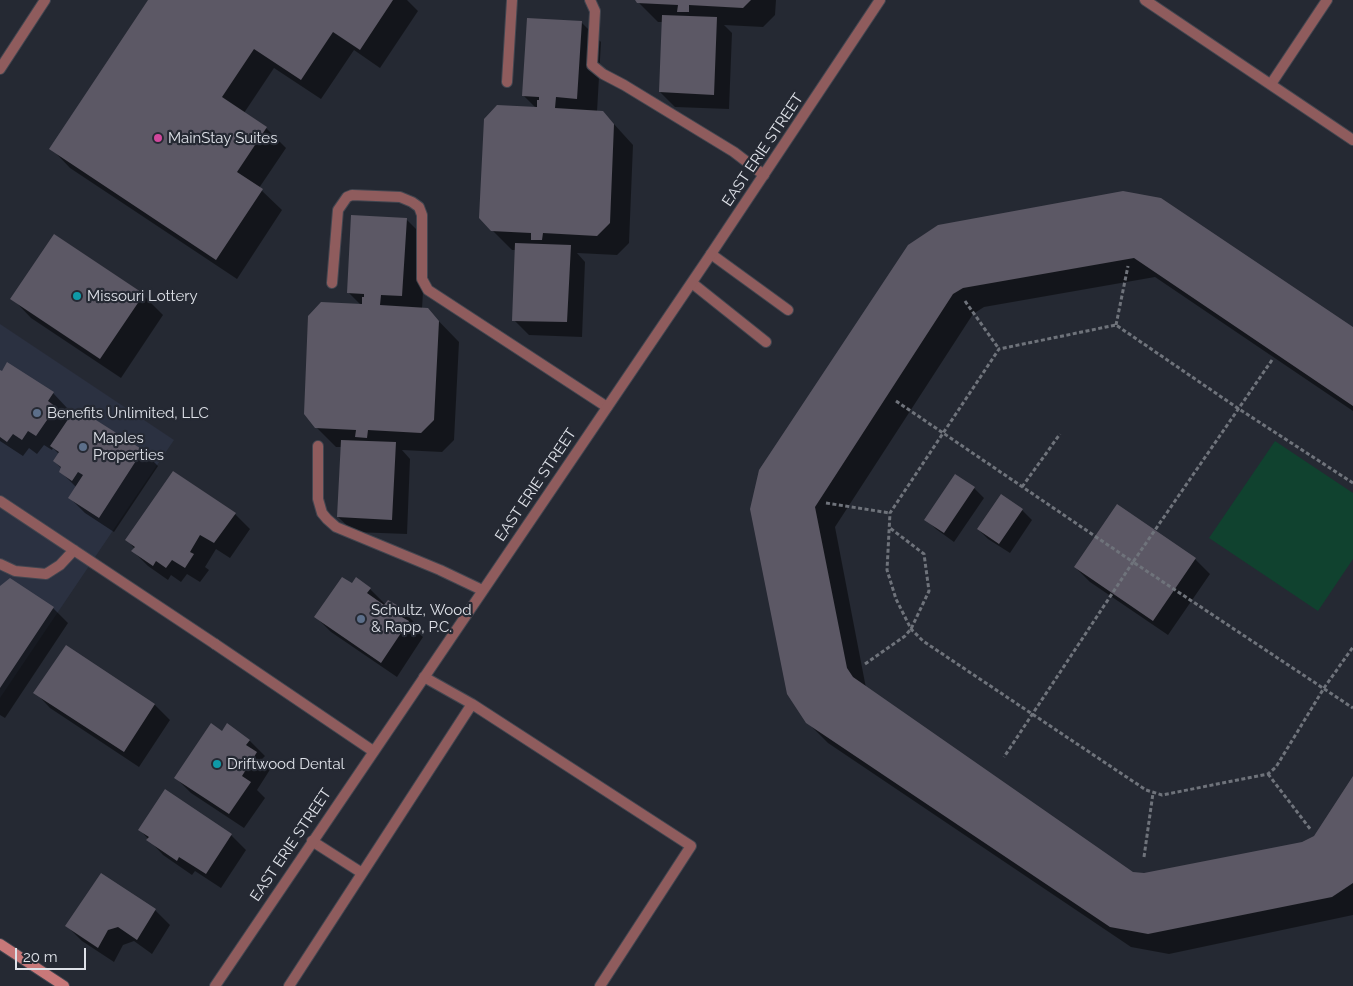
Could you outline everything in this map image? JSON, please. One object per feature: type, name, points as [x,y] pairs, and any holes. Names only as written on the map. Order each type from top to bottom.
[{"type":"main road","points":[[0,944],[64,986]]},
{"type":"street","points":[[0,69],[45,0]]},
{"type":"street","points":[[507,82],[512,0]]},
{"type":"street","points":[[590,0],[595,11],[592,64],[603,74],[734,152],[764,175]]},
{"type":"street","name":"EAST ERIE STREET","points":[[215,986],[692,283],[880,0]]},
{"type":"street","points":[[1145,0],[1353,140]]},
{"type":"street","points":[[1271,84],[1327,0]]},
{"type":"street","points":[[332,283],[338,210],[347,197],[352,195],[400,197],[412,202],[419,207],[422,215],[422,279],[428,290],[607,407]]},
{"type":"street","points":[[711,254],[788,310]]},
{"type":"street","points":[[692,283],[766,342]]},
{"type":"street","points":[[318,446],[318,499],[322,513],[336,527],[440,570],[482,590]]},
{"type":"street","points":[[0,501],[373,751]]},
{"type":"street","points":[[0,564],[15,571],[46,574],[60,565],[74,550]]},
{"type":"street","points":[[424,677],[472,704],[691,846],[600,986]]},
{"type":"street","points":[[290,986],[472,704]]},
{"type":"street","points":[[312,841],[362,873]]},
{"type":"path","points":[[1116,325],[1128,266]]},
{"type":"path","points":[[965,301],[999,349]]},
{"type":"path","points":[[1353,483],[1239,409],[1116,325],[999,349],[890,513],[887,570],[896,599],[911,629],[923,641],[1032,716],[1153,794],[1162,795],[1268,774],[1276,767],[1324,688],[1353,647]]},
{"type":"path","points":[[1004,757],[1133,562],[1272,360]]},
{"type":"path","points":[[896,401],[1353,708]]},
{"type":"path","points":[[1022,487],[1060,434]]},
{"type":"path","points":[[826,503],[890,513]]},
{"type":"path","points":[[865,664],[905,636],[911,629],[930,591],[924,554],[890,528]]},
{"type":"path","points":[[1268,774],[1311,830]]},
{"type":"path","points":[[1144,857],[1153,794]]},
{"type":"shaded area","points":[[0,324],[174,440],[0,698]]},
{"type":"green space","points":[[1275,441],[1353,493],[1353,559],[1318,611],[1209,538]]},
{"type":"building","name":"MainStay Suites","points":[[148,0],[393,0],[360,50],[333,32],[301,80],[254,49],[222,97],[267,127],[237,172],[263,189],[216,260],[49,149]]},
{"type":"building","points":[[635,0],[751,0],[743,8],[689,5],[689,12],[677,12],[678,5],[637,3]]},
{"type":"building","points":[[662,15],[717,17],[714,95],[659,92]]},
{"type":"building","points":[[527,18],[582,21],[577,99],[556,97],[555,108],[603,111],[614,124],[610,223],[597,236],[543,233],[542,240],[531,240],[531,233],[491,231],[479,218],[484,119],[497,105],[537,107],[537,100],[539,100],[539,97],[522,96]]},
{"type":"building","points":[[1123,191],[1161,198],[1353,327],[1353,406],[1134,258],[963,288],[953,294],[815,507],[847,668],[853,677],[1133,872],[1144,873],[1302,842],[1314,836],[1353,776],[1353,883],[1332,897],[1148,934],[1110,927],[806,723],[787,694],[750,509],[759,470],[908,245],[938,225]]},
{"type":"building","points":[[351,215],[407,218],[402,296],[381,295],[380,305],[428,308],[439,321],[434,420],[421,433],[368,430],[367,438],[355,437],[356,430],[315,428],[304,414],[308,316],[321,302],[362,304],[362,297],[364,297],[364,294],[347,293]]},
{"type":"building","name":"Missouri Lottery","points":[[54,234],[144,294],[100,359],[10,299]]},
{"type":"building","points":[[515,243],[571,245],[567,322],[512,321]]},
{"type":"building","points":[[7,362],[54,392],[48,401],[56,407],[36,436],[28,431],[22,440],[13,434],[7,442],[0,437],[0,370],[2,371]]},
{"type":"building","points":[[85,413],[143,450],[99,518],[68,498],[83,475],[78,472],[72,481],[59,472],[61,467],[53,461],[59,452],[50,446],[71,415],[79,421]]},
{"type":"building","points":[[341,440],[396,442],[392,520],[337,517]]},
{"type":"building","points":[[173,471],[236,513],[214,543],[200,535],[190,552],[194,554],[185,568],[172,560],[166,568],[156,561],[153,566],[131,551],[135,547],[125,540]]},
{"type":"building","points":[[955,474],[975,487],[944,533],[924,520]]},
{"type":"building","points":[[1001,494],[1023,509],[999,544],[977,529]]},
{"type":"building","points":[[1117,504],[1196,558],[1153,621],[1074,567]]},
{"type":"building","name":"Schultz, Wood & Rapp, P.C.","points":[[342,577],[352,583],[356,577],[371,588],[367,593],[384,605],[388,600],[402,608],[398,615],[409,621],[381,663],[314,617]]},
{"type":"building","points":[[10,578],[54,607],[0,688],[0,586]]},
{"type":"building","points":[[66,645],[155,704],[124,752],[33,693]]},
{"type":"building","name":"Driftwood Dental","points":[[211,723],[222,731],[227,723],[250,740],[246,745],[257,752],[242,776],[251,782],[229,814],[174,778]]},
{"type":"building","points":[[165,789],[232,834],[206,874],[179,857],[177,861],[146,840],[149,837],[138,830]]},
{"type":"building","points":[[101,873],[156,909],[137,940],[118,927],[108,930],[98,948],[65,926]]},
{"type":"place","name":"MainStay Suites","points":[[158,138]]},
{"type":"place","name":"Missouri Lottery","points":[[77,296]]},
{"type":"place","name":"Benefits Unlimited, LLC","points":[[37,413]]},
{"type":"place","name":"Maples Properties","points":[[83,447]]},
{"type":"place","name":"Schultz, Wood & Rapp, P.C.","points":[[361,619]]},
{"type":"place","name":"Driftwood Dental","points":[[217,764]]}]
